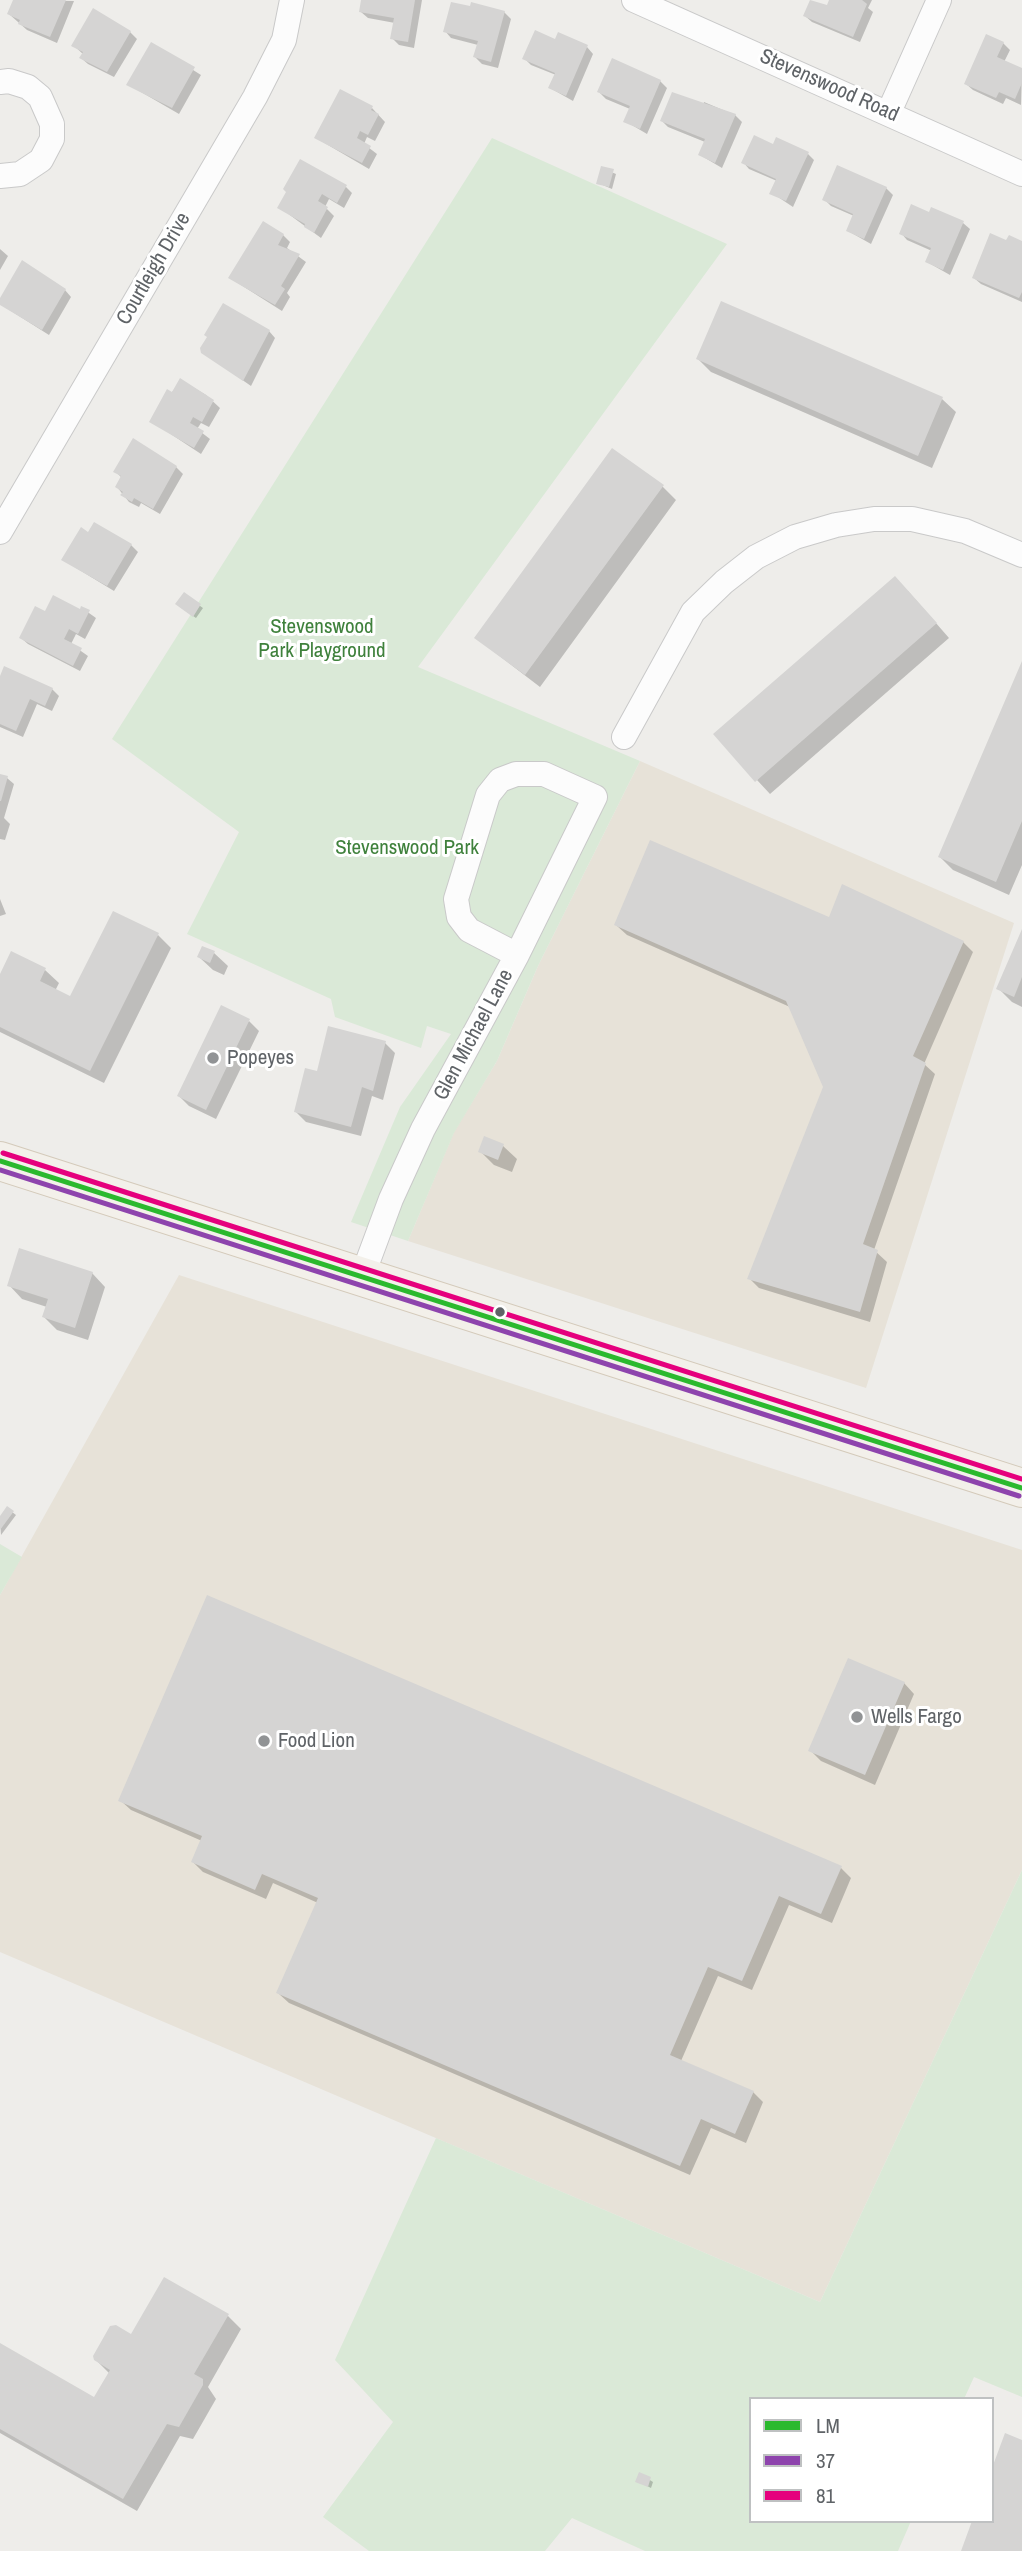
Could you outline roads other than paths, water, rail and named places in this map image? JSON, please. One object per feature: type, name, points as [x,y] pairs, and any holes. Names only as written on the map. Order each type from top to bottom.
[{"type":"main road","points":[[0,1161],[1022,1488]]},
{"type":"street","name":"Courtleigh Drive","points":[[0,532],[255,97],[284,40],[292,0]]},
{"type":"street","name":"Stevenswood Road","points":[[634,0],[889,112],[1022,174]]},
{"type":"street","points":[[889,112],[939,0]]},
{"type":"street","points":[[0,82],[28,87],[40,97],[48,109],[52,139],[41,160],[20,174],[0,176]]},
{"type":"street","points":[[624,737],[693,612],[724,582],[756,557],[795,537],[874,519],[912,519],[965,531],[1022,555]]},
{"type":"street","name":"Glen Michael Lane","points":[[362,1277],[391,1199],[423,1129],[517,955],[596,797],[544,774],[516,774],[500,780],[488,795],[456,899],[459,917],[470,930],[517,955]]},
{"type":"place","name":"Popeyes","points":[[213,1058]]},
{"type":"place","name":"Wells Fargo","points":[[857,1717]]},
{"type":"place","name":"Food Lion","points":[[264,1741]]},
{"type":"park label","name":"Stevenswood Park Playground","points":[[322,639]]},
{"type":"park label","name":"Stevenswood Park","points":[[407,848]]}]
